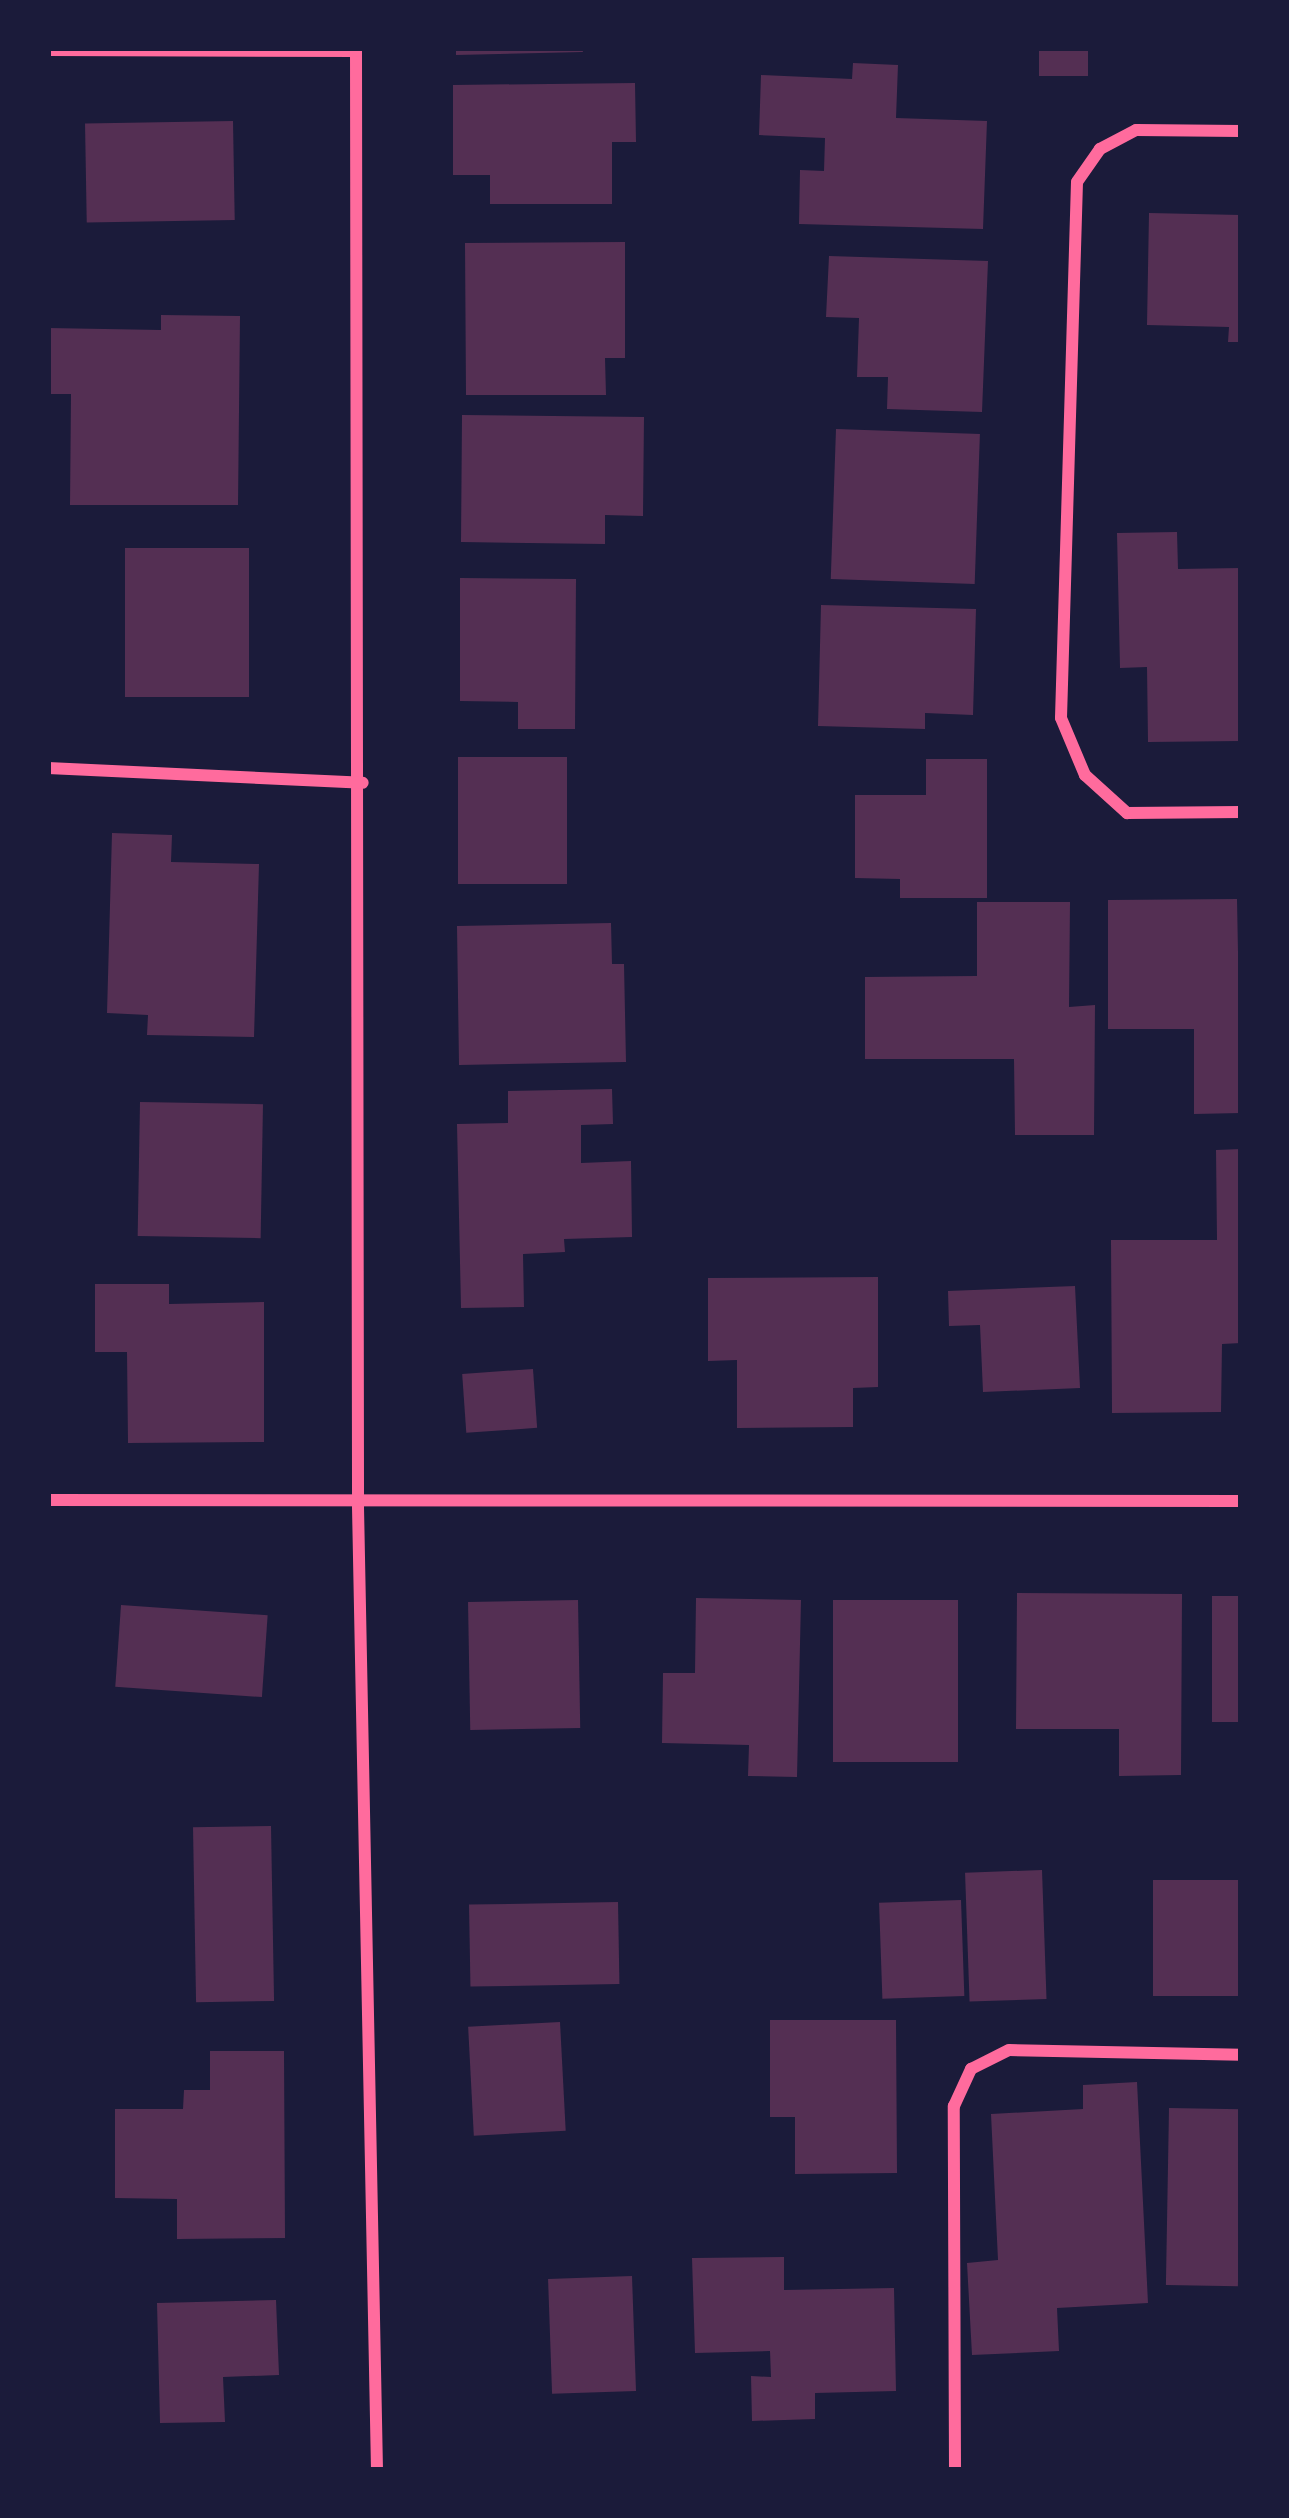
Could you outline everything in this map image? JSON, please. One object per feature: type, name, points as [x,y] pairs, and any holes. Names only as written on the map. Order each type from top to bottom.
[{"type":"street","points":[[48,50],[356,49],[363,783],[358,1508],[377,2470]]},
{"type":"street","points":[[1241,130],[1136,130],[1100,149],[1077,182],[1061,718],[1085,775],[1126,813],[1241,812]]},
{"type":"street","points":[[48,768],[363,783]]},
{"type":"street","points":[[48,1500],[358,1508],[1241,1501]]},
{"type":"street","points":[[955,2470],[954,2106],[971,2068],[1009,2050],[1241,2055]]},
{"type":"building","points":[[456,48],[582,48],[583,52],[456,55]]},
{"type":"building","points":[[1039,48],[1088,48],[1088,76],[1039,76]]},
{"type":"building","points":[[853,63],[898,65],[896,118],[987,121],[983,229],[799,224],[800,170],[824,171],[825,138],[759,135],[761,75],[852,79]]},
{"type":"building","points":[[635,83],[636,142],[612,142],[612,204],[490,204],[490,175],[453,175],[453,85]]},
{"type":"building","points":[[233,121],[235,220],[87,223],[85,124]]},
{"type":"building","points":[[1149,213],[1241,215],[1241,342],[1228,342],[1229,327],[1147,325]]},
{"type":"building","points":[[625,242],[625,358],[605,358],[606,395],[466,395],[465,243]]},
{"type":"building","points":[[829,256],[988,261],[982,412],[887,409],[888,377],[857,377],[859,318],[826,317]]},
{"type":"building","points":[[161,315],[240,316],[238,505],[70,505],[71,394],[48,394],[48,328],[161,330]]},
{"type":"building","points":[[462,415],[644,417],[643,516],[605,515],[605,544],[461,542]]},
{"type":"building","points":[[836,429],[980,434],[975,584],[831,579]]},
{"type":"building","points":[[1177,532],[1178,569],[1241,568],[1241,741],[1148,742],[1147,667],[1120,668],[1117,533]]},
{"type":"building","points":[[125,548],[249,548],[249,697],[125,697]]},
{"type":"building","points":[[460,578],[576,579],[575,729],[518,729],[518,702],[460,701]]},
{"type":"building","points":[[821,605],[976,609],[973,715],[925,713],[925,729],[818,726]]},
{"type":"building","points":[[458,757],[567,757],[567,884],[458,884]]},
{"type":"building","points":[[926,759],[987,759],[987,898],[900,898],[900,879],[855,878],[855,795],[926,795]]},
{"type":"building","points":[[112,833],[172,835],[171,862],[259,864],[254,1037],[147,1035],[148,1015],[107,1013]]},
{"type":"building","points":[[1237,899],[1241,1113],[1194,1114],[1194,1029],[1108,1029],[1108,900]]},
{"type":"building","points":[[977,902],[1070,902],[1069,1007],[1095,1005],[1094,1135],[1015,1135],[1014,1059],[865,1059],[865,977],[977,976]]},
{"type":"building","points":[[611,923],[612,964],[624,964],[626,1062],[459,1065],[457,926]]},
{"type":"building","points":[[612,1089],[613,1124],[581,1125],[581,1163],[631,1161],[632,1237],[564,1239],[565,1252],[523,1254],[524,1307],[461,1308],[457,1124],[508,1123],[508,1091]]},
{"type":"building","points":[[140,1102],[263,1104],[261,1238],[138,1236]]},
{"type":"building","points":[[1241,1149],[1241,1343],[1222,1344],[1221,1412],[1112,1413],[1111,1240],[1217,1240],[1216,1150]]},
{"type":"building","points":[[878,1277],[878,1387],[853,1388],[853,1427],[737,1428],[737,1360],[708,1361],[708,1278]]},
{"type":"building","points":[[95,1284],[169,1284],[169,1304],[264,1302],[264,1442],[128,1443],[127,1352],[95,1352]]},
{"type":"building","points":[[1075,1286],[1080,1388],[983,1392],[980,1325],[949,1326],[948,1291]]},
{"type":"building","points":[[533,1369],[537,1428],[466,1433],[462,1374]]},
{"type":"building","points":[[1017,1593],[1182,1594],[1181,1775],[1119,1776],[1119,1729],[1016,1729]]},
{"type":"building","points":[[1212,1596],[1241,1596],[1241,1722],[1212,1722]]},
{"type":"building","points":[[696,1598],[801,1600],[797,1777],[748,1776],[749,1745],[662,1743],[663,1673],[695,1673]]},
{"type":"building","points":[[578,1600],[580,1728],[470,1730],[468,1602]]},
{"type":"building","points":[[833,1600],[958,1600],[958,1762],[833,1762]]},
{"type":"building","points":[[121,1605],[268,1615],[262,1697],[115,1687]]},
{"type":"building","points":[[271,1826],[274,2001],[196,2002],[193,1827]]},
{"type":"building","points":[[1042,1870],[1047,1999],[970,2002],[965,1873]]},
{"type":"building","points":[[1153,1880],[1241,1880],[1241,1996],[1153,1996]]},
{"type":"building","points":[[961,1900],[964,1996],[882,1999],[879,1903]]},
{"type":"building","points":[[618,1902],[619,1984],[470,1987],[469,1905]]},
{"type":"building","points":[[770,2020],[896,2020],[897,2173],[795,2174],[795,2117],[770,2117]]},
{"type":"building","points":[[560,2022],[566,2131],[474,2136],[468,2027]]},
{"type":"building","points":[[210,2051],[284,2051],[285,2238],[177,2239],[177,2199],[115,2198],[115,2109],[183,2109],[184,2090],[210,2090]]},
{"type":"building","points":[[1137,2082],[1148,2303],[1057,2308],[1059,2351],[972,2355],[967,2263],[998,2260],[991,2114],[1083,2109],[1083,2085]]},
{"type":"building","points":[[1169,2108],[1241,2109],[1238,2286],[1166,2285]]},
{"type":"building","points":[[784,2257],[784,2290],[894,2288],[896,2391],[815,2393],[815,2419],[752,2421],[751,2376],[771,2377],[770,2351],[695,2353],[692,2258]]},
{"type":"building","points":[[632,2276],[636,2391],[552,2394],[548,2279]]},
{"type":"building","points":[[276,2300],[279,2375],[223,2377],[225,2422],[160,2423],[157,2303]]}]
